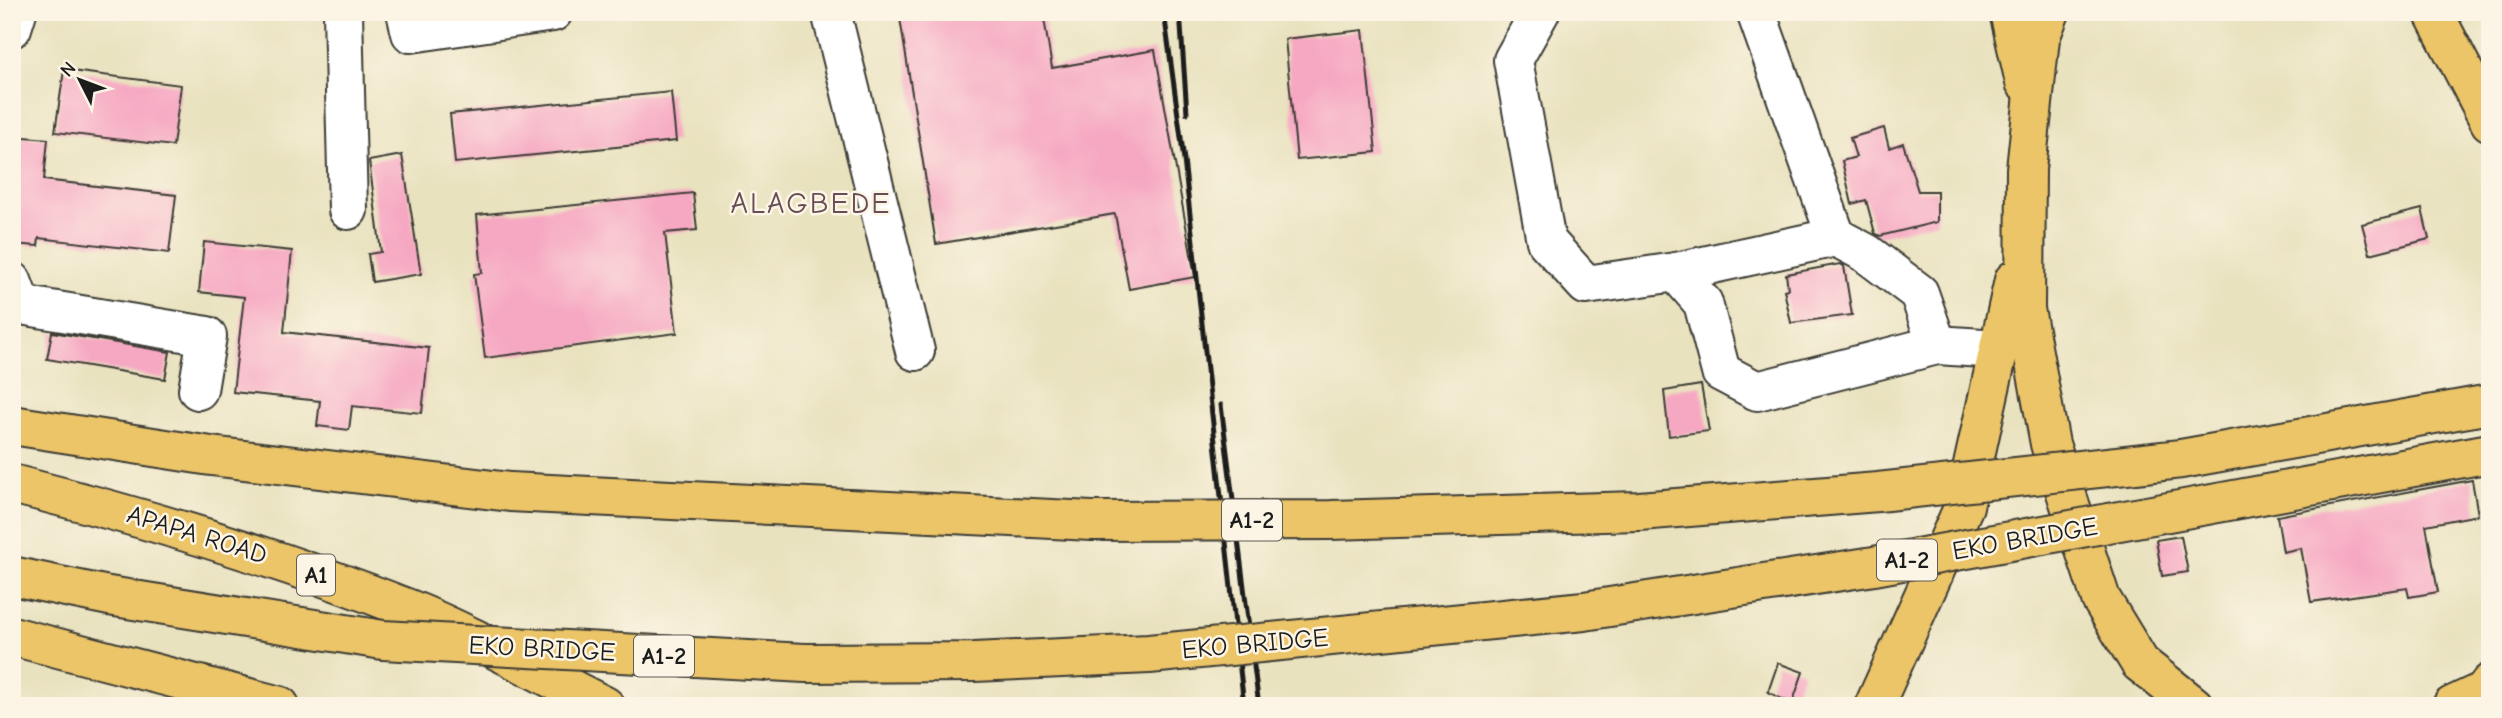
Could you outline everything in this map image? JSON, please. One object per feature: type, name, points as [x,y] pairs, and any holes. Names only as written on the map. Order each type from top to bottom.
[{"type":"main road","points":[[2009,12],[2031,108]]},
{"type":"main road","points":[[2050,12],[2040,38],[2031,108],[2026,169],[2025,309],[2050,444],[2101,598],[2140,663],[2194,706]]},
{"type":"main road","points":[[2436,14],[2490,122]]},
{"type":"main road","points":[[1874,706],[1964,506],[2027,227]]},
{"type":"main road","name":"A1-2","points":[[12,425],[211,456],[510,492],[1092,521],[1331,520],[1639,511],[1878,492],[2181,459],[2490,404]]},
{"type":"main road","name":"EKO BRIDGE","points":[[12,576],[109,596],[383,640],[805,663],[974,662],[1135,654],[1584,611],[1874,566],[2490,453]]},
{"type":"main road","name":"APAPA ROAD","points":[[12,484],[136,515],[275,560],[411,610],[605,706]]},
{"type":"main road","points":[[12,636],[280,706]]},
{"type":"lane","points":[[12,28],[17,12]]},
{"type":"lane","points":[[343,12],[348,210]]},
{"type":"lane","points":[[407,12],[411,33],[553,12]]},
{"type":"lane","points":[[831,12],[915,351]]},
{"type":"lane","points":[[1540,12],[1513,60],[1546,241],[1586,285],[1676,272],[1836,237],[1866,253],[1919,293],[1937,345]]},
{"type":"lane","points":[[1756,12],[1836,237]]},
{"type":"lane","points":[[1676,272],[1703,303],[1721,372],[1756,391],[1937,345],[1998,349]]},
{"type":"lane","points":[[15,307],[207,336],[198,390]]},
{"type":"building","points":[[899,12],[1043,12],[1052,68],[1155,50],[1195,277],[1129,289],[1115,214],[936,244]]},
{"type":"building","points":[[1363,30],[1376,152],[1297,160],[1285,39]]},
{"type":"building","points":[[64,70],[181,85],[173,146],[55,132]]},
{"type":"building","points":[[671,92],[676,141],[455,163],[450,114]]},
{"type":"building","points":[[1884,128],[1889,148],[1903,143],[1918,191],[1937,191],[1937,222],[1880,236],[1875,233],[1866,200],[1852,204],[1842,161],[1856,157],[1850,138]]},
{"type":"building","points":[[12,136],[48,139],[44,180],[176,195],[169,253],[39,238],[38,246],[12,244]]},
{"type":"building","points":[[402,155],[421,274],[372,282],[368,254],[381,252],[369,161]]},
{"type":"building","points":[[693,193],[697,230],[665,233],[677,333],[485,358],[474,274],[482,273],[477,215]]},
{"type":"building","points":[[2422,209],[2429,239],[2370,254],[2362,224]]},
{"type":"building","points":[[204,242],[292,251],[284,332],[429,348],[422,413],[352,406],[349,430],[317,426],[320,401],[233,392],[244,297],[199,292]]},
{"type":"building","points":[[1840,264],[1844,266],[1852,315],[1791,323],[1784,290],[1788,289],[1786,274]]},
{"type":"building","points":[[52,332],[170,352],[165,379],[47,359]]},
{"type":"building","points":[[1701,385],[1709,431],[1669,436],[1664,391]]},
{"type":"building","points":[[2472,480],[2478,515],[2426,525],[2438,592],[2409,597],[2407,588],[2311,602],[2301,548],[2283,552],[2277,516]]},
{"type":"building","points":[[2181,536],[2188,572],[2162,576],[2156,540]]},
{"type":"building","points":[[1778,663],[1803,672],[1792,704],[1768,692]]},
{"type":"railway","points":[[1164,12],[1184,160],[1244,706]]},
{"type":"railway","points":[[1180,12],[1187,113]]},
{"type":"railway","points":[[1221,405],[1259,706]]},
{"type":"district","name":"ALAGBEDE","points":[[811,203]]}]
